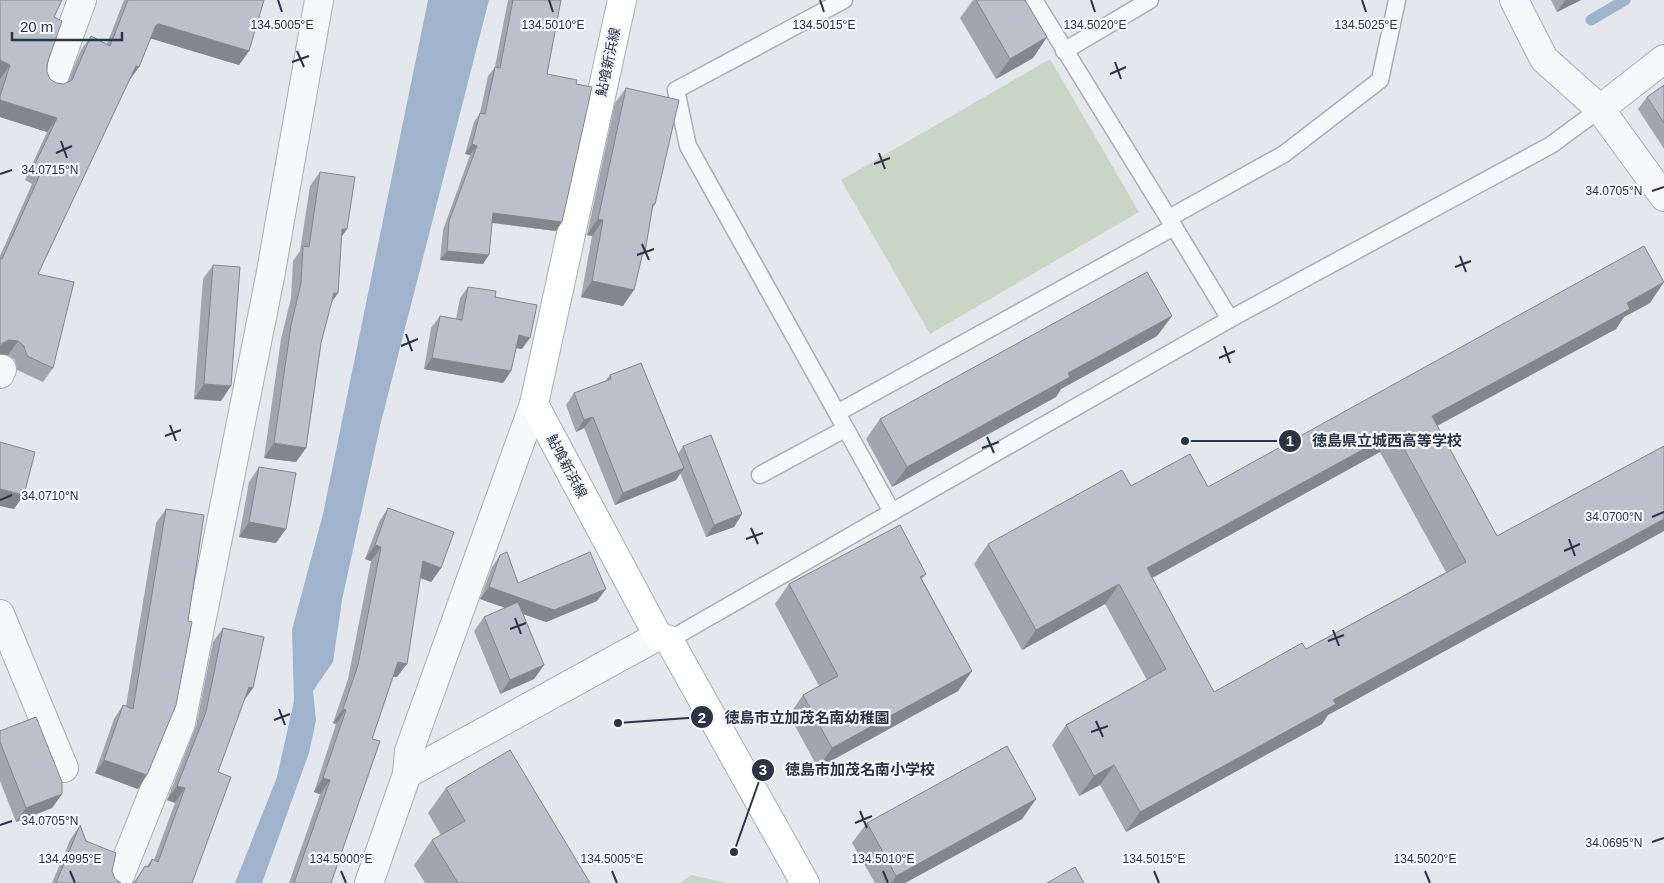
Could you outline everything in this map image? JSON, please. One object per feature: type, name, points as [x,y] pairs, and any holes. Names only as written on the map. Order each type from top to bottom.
[{"type":"main road","name":"鮎喰新浜線","points":[[622,0],[534,404],[664,638],[805,883]]},
{"type":"street","points":[[52,83],[82,0]]},
{"type":"street","points":[[117,883],[180,723],[270,277],[319,0]]},
{"type":"street","points":[[1514,0],[1544,59],[1600,109],[1664,197]]},
{"type":"street","points":[[1600,109],[1664,59]]},
{"type":"street","points":[[369,883],[407,774],[410,751],[534,404]]},
{"type":"street","points":[[0,614],[64,768]]},
{"type":"street","points":[[407,774],[664,638]]},
{"type":"lane","points":[[844,0],[676,90],[688,146],[892,512]]},
{"type":"lane","points":[[1034,0],[1230,319]]},
{"type":"lane","points":[[1064,51],[1150,0]]},
{"type":"lane","points":[[837,413],[1172,222],[1284,154],[1380,80],[1397,0]]},
{"type":"lane","points":[[664,638],[892,512],[1230,319],[1551,145],[1600,109]]},
{"type":"lane","points":[[760,475],[845,429]]},
{"type":"green space","points":[[1050,59],[1139,212],[930,334],[841,180]]},
{"type":"green space","points":[[692,875],[726,883],[680,883]]},
{"type":"water","points":[[428,0],[489,0],[381,422],[342,600],[333,662],[313,691],[316,720],[309,753],[262,883],[235,883],[277,777],[294,701],[292,630],[323,514]]},
{"type":"building","points":[[0,0],[62,0],[54,17],[62,21],[47,64],[47,72],[50,79],[56,83],[64,84],[72,80],[91,36],[110,46],[128,0],[264,0],[249,51],[159,24],[156,25],[139,67],[136,66],[38,274],[74,282],[53,368],[27,356],[24,346],[18,341],[9,340],[0,344],[0,258],[2,259],[42,170],[34,166],[57,118],[0,100],[10,65],[0,60]]},
{"type":"building","points":[[513,0],[561,0],[547,74],[577,80],[576,84],[592,87],[562,222],[493,213],[489,255],[447,251],[449,221],[477,146],[472,144],[480,113],[485,114],[495,67],[500,68]]},
{"type":"building","points":[[976,0],[1025,0],[1047,37],[1010,59]]},
{"type":"building","points":[[1664,85],[1664,123],[1647,97]]},
{"type":"building","points":[[626,88],[679,100],[655,204],[653,204],[645,252],[643,252],[634,290],[592,281],[603,220],[598,219]]},
{"type":"building","points":[[320,172],[355,177],[347,229],[342,229],[338,293],[334,293],[321,343],[306,448],[274,443],[291,325],[301,283],[303,246],[309,247]]},
{"type":"building","points":[[1644,246],[1664,282],[1627,303],[1630,309],[1432,416],[1497,536],[1664,446],[1664,519],[1333,700],[1336,704],[1140,812],[1114,765],[1094,776],[1066,725],[1166,669],[1119,584],[1036,630],[988,544],[1122,470],[1131,486],[1190,454],[1208,487]],"holes":[[[1395,432],[1466,562],[1306,649],[1302,643],[1214,692],[1147,568]]]},
{"type":"building","points":[[213,265],[240,267],[231,386],[204,384]]},
{"type":"building","points":[[1147,272],[1172,316],[1068,373],[1070,377],[907,467],[880,419]]},
{"type":"building","points":[[468,287],[496,291],[495,297],[537,305],[530,338],[519,335],[511,371],[432,358],[440,316],[462,320]]},
{"type":"building","points":[[641,363],[684,468],[623,493],[593,417],[584,420],[574,393],[611,379],[610,375]]},
{"type":"building","points":[[711,435],[742,514],[714,525],[683,446]]},
{"type":"building","points":[[0,442],[35,452],[24,495],[0,489]]},
{"type":"building","points":[[259,467],[296,473],[286,529],[249,522]]},
{"type":"building","points":[[388,508],[454,532],[441,568],[423,561],[407,664],[398,662],[372,739],[380,741],[331,883],[294,883],[330,780],[323,778],[346,710],[343,709],[358,665],[381,547],[375,545]]},
{"type":"building","points":[[166,509],[204,515],[188,621],[192,622],[176,705],[147,775],[104,760],[123,705],[133,709]]},
{"type":"building","points":[[900,525],[926,574],[920,577],[972,671],[832,748],[803,695],[838,676],[789,584]]},
{"type":"building","points":[[507,552],[518,583],[590,552],[606,589],[554,610],[489,587],[500,555]]},
{"type":"building","points":[[518,602],[544,665],[510,680],[484,617]]},
{"type":"building","points":[[223,628],[264,637],[253,688],[249,687],[218,772],[231,777],[192,883],[132,883],[136,881],[145,866],[149,867],[152,859],[158,862],[185,788],[177,786],[206,712]]},
{"type":"building","points":[[36,717],[62,782],[62,794],[26,808],[0,742],[0,731]]},
{"type":"building","points":[[1007,746],[1036,799],[896,876],[867,823]]},
{"type":"building","points":[[510,750],[590,883],[458,883],[432,840],[465,821],[446,788]]},
{"type":"building","points":[[80,825],[86,841],[116,853],[112,871],[115,879],[121,883],[56,883]]},
{"type":"building","points":[[1075,867],[1084,883],[1047,883]]},
{"type":"waterway","points":[[1591,20],[1625,0]]},
{"type":"place","name":"徳島県立城西高等学校","points":[[1185,441]]},
{"type":"place","name":"徳島市立加茂名南幼稚園","points":[[618,723]]},
{"type":"place","name":"徳島市加茂名南小学校","points":[[734,852]]}]
